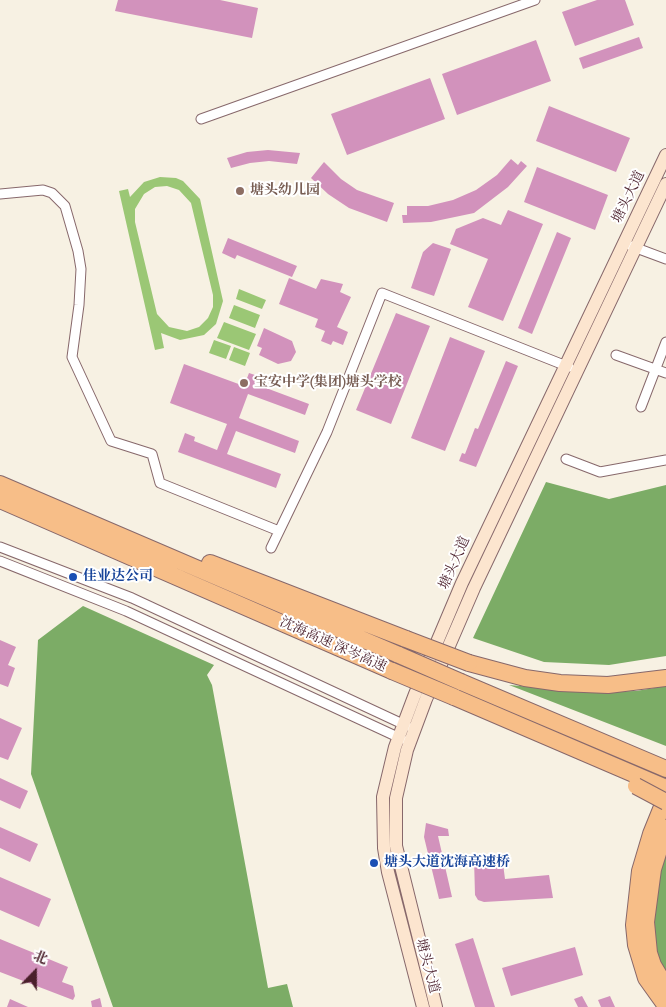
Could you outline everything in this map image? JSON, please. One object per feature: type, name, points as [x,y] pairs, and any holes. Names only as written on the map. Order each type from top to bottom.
[{"type":"highway","name":"沈海高速 深岑高速","points":[[0,484],[666,769]]},
{"type":"highway","name":"沈海高速 深岑高速","points":[[0,500],[533,731],[638,781]]},
{"type":"highway","points":[[72,515],[203,560],[469,663],[525,678],[560,683],[608,684],[666,678]]},
{"type":"highway","points":[[638,781],[666,788]]},
{"type":"highway","points":[[638,781],[666,802]]},
{"type":"highway","points":[[666,797],[650,834],[640,871],[634,925],[636,944],[646,978],[666,1006]]},
{"type":"highway","points":[[666,828],[653,869],[646,922],[651,959],[666,986]]},
{"type":"main road","name":"塘头大道","points":[[423,1007],[388,872],[382,823],[384,797],[408,727],[474,588],[571,368],[630,245],[666,155]]},
{"type":"main road","name":"塘头大道","points":[[630,245],[666,184]]},
{"type":"main road","name":"塘头大道","points":[[404,740],[396,798],[396,846],[436,1007]]},
{"type":"street","points":[[200,119],[535,0]]},
{"type":"street","points":[[0,194],[43,190],[60,198],[65,206],[78,251],[80,269],[79,305],[72,356],[111,441],[152,454],[160,483],[279,531]]},
{"type":"street","points":[[630,245],[666,259]]},
{"type":"street","points":[[271,548],[327,432],[382,293],[571,368]]},
{"type":"street","points":[[641,407],[666,342]]},
{"type":"street","points":[[616,355],[666,374]]},
{"type":"street","points":[[566,459],[600,472],[666,460]]},
{"type":"street","points":[[0,547],[140,602],[408,727]]},
{"type":"street","points":[[0,561],[126,611],[404,740]]},
{"type":"green space","points":[[160,177],[176,178],[183,181],[200,199],[223,301],[216,324],[204,335],[180,340],[161,333],[164,348],[155,350],[119,191],[128,189],[130,197],[144,182]],"holes":[[[167,186],[179,190],[191,203],[213,295],[213,307],[208,318],[199,327],[187,331],[169,327],[157,314],[135,222],[135,209],[144,194],[155,187]]]},
{"type":"green space","points":[[239,289],[266,300],[262,309],[236,299]]},
{"type":"green space","points":[[234,305],[260,315],[255,328],[229,318]]},
{"type":"green space","points":[[224,322],[256,334],[249,350],[217,338]]},
{"type":"green space","points":[[214,340],[231,346],[226,359],[209,353]]},
{"type":"green space","points":[[234,347],[250,353],[245,366],[229,360]]},
{"type":"green space","points":[[546,482],[609,499],[666,485],[666,656],[609,665],[544,662],[473,638]]},
{"type":"green space","points":[[83,606],[214,665],[207,675],[212,685],[268,988],[287,984],[293,1007],[113,1007],[31,774],[38,640]]},
{"type":"green space","points":[[509,685],[591,692],[636,691],[666,686],[666,746]]},
{"type":"green space","points":[[666,848],[666,974],[656,951],[653,922],[659,871]]},
{"type":"building","points":[[118,0],[220,0],[258,8],[252,38],[115,11]]},
{"type":"building","points":[[597,0],[625,0],[634,25],[575,46],[562,12]]},
{"type":"building","points":[[639,37],[643,48],[583,69],[579,58]]},
{"type":"building","points":[[536,40],[551,81],[457,115],[442,74]]},
{"type":"building","points":[[430,78],[445,119],[347,155],[331,114]]},
{"type":"building","points":[[549,106],[630,138],[616,172],[536,141]]},
{"type":"building","points":[[268,150],[300,153],[297,164],[269,161],[231,168],[227,158],[247,152]]},
{"type":"building","points":[[511,159],[518,165],[521,161],[527,166],[508,187],[474,213],[431,222],[403,223],[402,215],[407,215],[407,206],[428,206],[453,200],[476,190],[497,175]]},
{"type":"building","points":[[324,162],[341,179],[357,190],[394,203],[387,222],[349,208],[328,194],[311,178]]},
{"type":"building","points":[[537,167],[608,195],[595,230],[524,202]]},
{"type":"building","points":[[508,210],[543,224],[503,321],[468,307],[488,259],[450,244],[456,229],[483,218],[501,225]]},
{"type":"building","points":[[557,232],[571,238],[532,334],[518,328]]},
{"type":"building","points":[[228,238],[297,266],[292,277],[237,255],[235,259],[222,253]]},
{"type":"building","points":[[433,243],[451,249],[434,296],[411,288],[423,252]]},
{"type":"building","points":[[289,278],[316,289],[321,279],[343,284],[340,292],[351,297],[337,327],[348,332],[343,345],[333,341],[331,345],[321,341],[325,331],[315,327],[318,319],[279,304]]},
{"type":"building","points":[[396,313],[430,326],[391,424],[356,410]]},
{"type":"building","points":[[264,328],[292,341],[296,352],[291,361],[278,364],[259,355],[262,348],[257,346]]},
{"type":"building","points":[[450,337],[485,351],[445,451],[411,438]]},
{"type":"building","points":[[506,361],[518,366],[476,467],[459,461],[462,453],[465,454],[475,428],[478,429]]},
{"type":"building","points":[[184,364],[244,386],[249,373],[261,377],[258,385],[309,404],[305,415],[248,394],[239,418],[299,441],[295,453],[236,431],[227,454],[281,474],[276,488],[178,452],[185,433],[195,437],[194,441],[217,450],[227,424],[170,403]]},
{"type":"building","points":[[0,640],[16,647],[8,665],[15,668],[8,687],[0,684]]},
{"type":"building","points":[[0,718],[22,728],[8,760],[0,757]]},
{"type":"building","points":[[0,778],[28,791],[20,809],[0,800]]},
{"type":"building","points":[[426,823],[448,829],[449,836],[438,836],[452,897],[439,899],[424,837]]},
{"type":"building","points":[[0,827],[38,844],[30,862],[0,848]]},
{"type":"building","points":[[502,856],[505,879],[549,875],[553,898],[484,902],[478,900],[475,895],[474,858]]},
{"type":"building","points":[[0,877],[51,899],[39,927],[0,910]]},
{"type":"building","points":[[473,938],[495,1007],[475,1007],[455,944]]},
{"type":"building","points":[[0,939],[68,967],[62,982],[73,986],[75,996],[73,1000],[0,972]]},
{"type":"building","points":[[575,947],[583,975],[511,996],[502,968]]},
{"type":"building","points":[[582,996],[588,1007],[578,1007],[574,999]]},
{"type":"building","points":[[610,996],[615,1007],[601,1007],[598,1000]]},
{"type":"building","points":[[100,998],[102,1007],[92,1007],[91,1001]]},
{"type":"building","points":[[10,999],[28,1007],[7,1007]]},
{"type":"place","name":"塘头幼儿园","points":[[240,191]]},
{"type":"place","name":"宝安中学(集团)塘头学校","points":[[244,383]]},
{"type":"place","name":"佳业达公司","points":[[73,577]]},
{"type":"place","name":"塘头大道沈海高速桥","points":[[374,863]]}]
